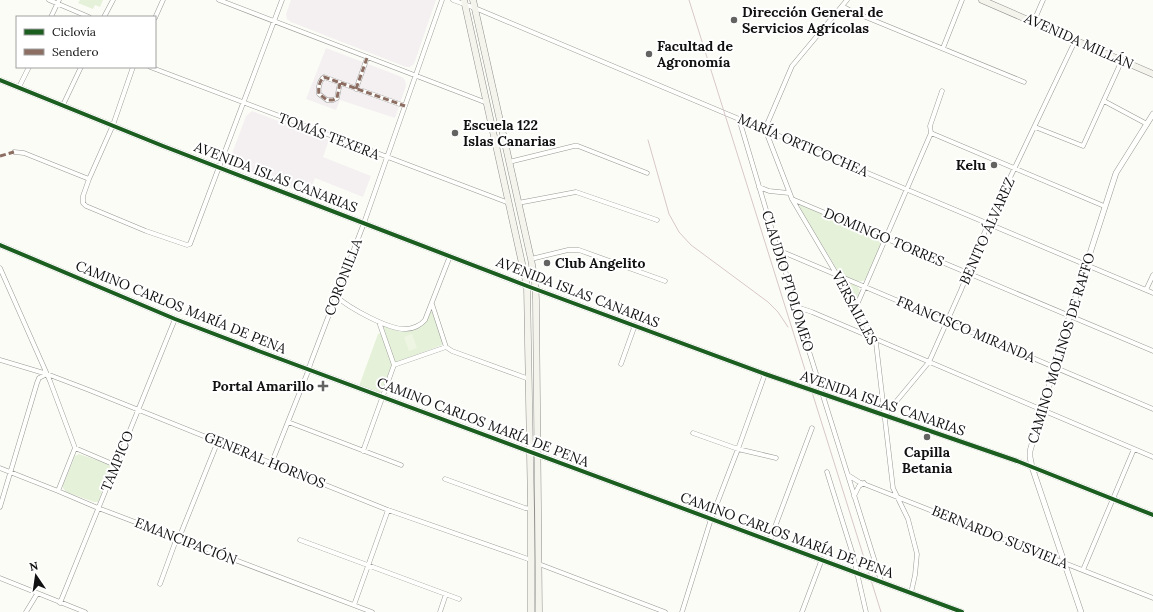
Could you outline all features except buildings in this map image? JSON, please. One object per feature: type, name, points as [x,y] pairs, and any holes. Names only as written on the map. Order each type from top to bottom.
[{"type":"main road","points":[[473,0],[531,260],[536,289],[539,612]]},
{"type":"main road","name":"AVENIDA MILLÁN","points":[[982,0],[1034,21],[1153,74]]},
{"type":"main road","points":[[464,2],[488,103],[527,286],[531,509],[531,612]]},
{"type":"street","points":[[49,0],[58,2],[87,16]]},
{"type":"street","points":[[105,16],[113,0]]},
{"type":"street","points":[[156,16],[163,0]]},
{"type":"street","points":[[219,0],[367,58],[488,103]]},
{"type":"street","points":[[133,68],[113,125],[89,179],[83,203],[86,206],[186,246],[188,245],[219,167],[282,0]]},
{"type":"street","name":"CORONILLA","points":[[272,462],[364,223],[442,0]]},
{"type":"street","name":"MARÍA ORTICOCHEA","points":[[453,0],[464,2],[475,8],[1153,293]]},
{"type":"street","points":[[765,129],[792,66],[847,0]]},
{"type":"street","points":[[943,48],[962,0]]},
{"type":"street","points":[[1034,21],[1043,0]]},
{"type":"street","points":[[51,16],[58,2]]},
{"type":"street","points":[[842,6],[1024,82]]},
{"type":"street","name":"BENITO ÁLVAREZ","points":[[885,415],[929,362],[988,224],[1076,40]]},
{"type":"street","points":[[356,89],[367,58]]},
{"type":"street","points":[[1035,127],[1083,146],[1122,60]]},
{"type":"street","points":[[19,87],[28,68]]},
{"type":"street","points":[[63,105],[81,68]]},
{"type":"street","name":"TOMÁS TEXERA","points":[[153,68],[509,203]]},
{"type":"street","points":[[340,83],[337,98],[327,100],[319,94],[318,90],[324,77],[406,106]]},
{"type":"street","name":"AVENIDA ISLAS CANARIAS","points":[[0,80],[219,167],[527,286],[765,374],[1032,467],[1153,515]]},
{"type":"street","points":[[856,307],[887,238],[931,132],[930,126],[942,91]]},
{"type":"street","points":[[1104,101],[1147,124]]},
{"type":"street","name":"CAMINO MOLINOS DE RAFFO","points":[[1081,612],[1032,467],[1030,451],[1069,316],[1116,173],[1153,114]]},
{"type":"street","name":"CLAUDIO PTOLOMEO","points":[[739,119],[778,250],[797,307],[798,316],[881,581]]},
{"type":"street","name":"VERSAILLES","points":[[765,129],[789,193],[874,338],[878,351],[893,488],[908,519],[917,554],[916,576],[911,593]]},
{"type":"street","points":[[931,132],[1104,206]]},
{"type":"street","points":[[509,162],[578,146],[647,174]]},
{"type":"street","points":[[14,152],[24,153],[89,179]]},
{"type":"street","points":[[759,187],[789,193]]},
{"type":"street","points":[[762,198],[769,190]]},
{"type":"street","points":[[518,203],[576,192],[657,220]]},
{"type":"street","name":"DOMINGO TORRES","points":[[792,198],[1153,351]]},
{"type":"street","name":"CAMINO CARLOS MARÍA DE PENA","points":[[0,246],[175,318],[308,370],[382,396],[962,612]]},
{"type":"street","points":[[531,260],[575,249],[664,281]]},
{"type":"street","name":"FRANCISCO MIRANDA","points":[[778,250],[1153,409]]},
{"type":"street","points":[[336,296],[351,308],[379,322],[401,329],[411,328],[422,324],[432,304],[450,256]]},
{"type":"street","points":[[0,268],[47,374],[75,448],[58,491]]},
{"type":"street","points":[[1146,290],[1153,275]]},
{"type":"street","points":[[432,304],[446,347],[452,351],[529,379]]},
{"type":"street","points":[[797,307],[874,338],[1153,457]]},
{"type":"street","name":"TAMPICO","points":[[60,603],[175,318]]},
{"type":"street","points":[[363,451],[394,365],[379,322]]},
{"type":"street","points":[[621,364],[635,325]]},
{"type":"street","points":[[394,365],[446,347]]},
{"type":"street","name":"GENERAL HORNOS","points":[[0,360],[47,374],[272,462],[388,510],[531,560]]},
{"type":"street","points":[[0,507],[37,383],[39,378],[47,374]]},
{"type":"street","points":[[682,612],[711,519],[765,374]]},
{"type":"street","points":[[288,422],[402,465]]},
{"type":"street","points":[[770,540],[812,428]]},
{"type":"street","points":[[693,433],[738,449],[776,458]]},
{"type":"street","points":[[160,584],[175,543],[179,538],[218,441]]},
{"type":"street","points":[[75,448],[115,465]]},
{"type":"street","points":[[1083,570],[1134,449]]},
{"type":"street","name":"EMANCIPACIÓN","points":[[0,468],[98,508],[372,612]]},
{"type":"street","points":[[827,472],[858,574],[866,612]]},
{"type":"street","name":"BERNARDO SUSVIELA","points":[[847,475],[1153,598]]},
{"type":"street","points":[[445,479],[531,509]]},
{"type":"street","points":[[854,497],[858,486],[864,483]]},
{"type":"street","points":[[354,605],[388,510]]},
{"type":"street","points":[[300,540],[459,599]]},
{"type":"street","points":[[802,612],[822,560]]},
{"type":"street","points":[[539,564],[665,612]]},
{"type":"street","points":[[0,578],[85,612]]},
{"type":"street","points":[[26,612],[38,594]]},
{"type":"street","points":[[440,612],[446,594]]},
{"type":"shaded area","points":[[291,0],[436,0],[414,64],[410,67],[406,67],[291,22],[287,19],[286,14]]},
{"type":"shaded area","points":[[326,48],[402,77],[405,80],[406,86],[395,118],[340,100],[336,110],[306,99]]},
{"type":"shaded area","points":[[252,111],[329,140],[323,157],[371,176],[363,197],[315,178],[308,195],[233,165],[230,159],[246,116]]},
{"type":"green space","points":[[80,0],[103,0],[100,7],[95,5],[93,9],[78,3]]},
{"type":"green space","points":[[800,204],[881,239],[882,244],[865,280],[858,281],[851,279],[838,271],[802,212],[799,205]]},
{"type":"green space","points":[[851,284],[859,289],[858,298],[854,298],[848,287]]},
{"type":"green space","points":[[431,311],[441,333],[442,345],[395,362],[383,326],[398,331],[409,331],[417,327]]},
{"type":"green space","points":[[382,333],[392,365],[380,394],[359,386],[378,334]]},
{"type":"green space","points":[[412,334],[417,348],[409,351],[404,337]]},
{"type":"green space","points":[[79,454],[109,464],[111,470],[98,502],[66,492],[63,488],[75,456]]},
{"type":"railway","points":[[689,0],[881,612]]},
{"type":"railway","points":[[648,140],[669,214],[679,232],[691,245],[768,302],[778,312],[788,327]]},
{"type":"marked path","points":[[356,89],[367,58]]},
{"type":"marked path","points":[[340,83],[337,98],[327,100],[319,94],[319,85],[324,77],[405,106]]},
{"type":"marked path","points":[[0,156],[14,152]]},
{"type":"cycle path","points":[[0,80],[163,146],[527,286],[765,374],[1017,461],[1153,515]]},
{"type":"cycle path","points":[[0,245],[175,319],[256,350],[962,612]]},
{"type":"place","name":"Dirección General de Servicios Agrícolas","points":[[734,20]]},
{"type":"place","name":"Facultad de Agronomía","points":[[649,54]]},
{"type":"place","name":"Escuela 122 Islas Canarias","points":[[455,133]]},
{"type":"place","name":"Kelu","points":[[994,165]]},
{"type":"place","name":"Club Angelito","points":[[547,263]]},
{"type":"place","name":"Portal Amarillo","points":[[323,386]]},
{"type":"place","name":"Capilla Betania","points":[[927,437]]}]
